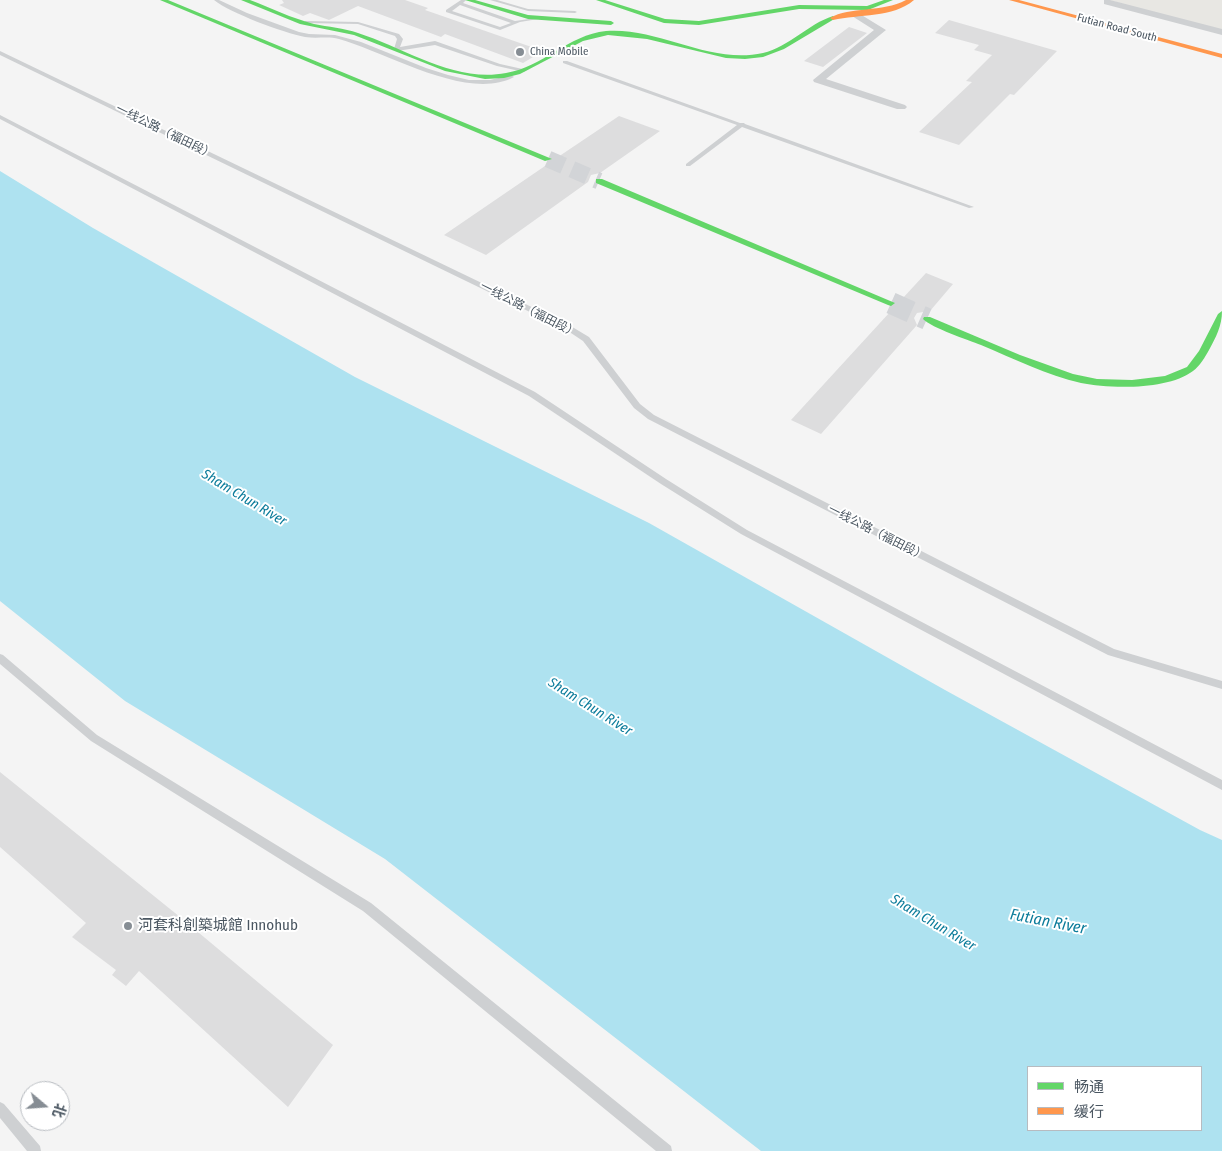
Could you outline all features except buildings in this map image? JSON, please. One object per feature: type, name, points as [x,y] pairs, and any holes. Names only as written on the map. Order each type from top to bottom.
[{"type":"main road","points":[[163,0],[548,160]]},
{"type":"main road","points":[[244,0],[297,20],[351,32],[451,70],[473,75],[502,76],[524,70],[578,40],[594,34],[614,32],[647,34],[725,56],[761,56],[778,50],[816,24],[851,11]]},
{"type":"main road","points":[[599,0],[664,21],[676,22],[720,21],[799,7],[886,12],[902,7],[911,0]]},
{"type":"main road","points":[[805,18],[868,8],[890,0]]},
{"type":"main road","name":"Futian Road South","points":[[1012,0],[1222,56]]},
{"type":"main road","name":"Futian Road South","points":[[1044,0],[1222,48]]},
{"type":"main road","points":[[464,1],[507,13],[541,19],[647,26],[664,29],[714,44],[755,46],[772,40]]},
{"type":"main road","points":[[599,181],[891,304]]},
{"type":"main road","points":[[927,319],[1073,378],[1124,384],[1161,381],[1188,371],[1196,364],[1222,314]]},
{"type":"street","points":[[1106,3],[1222,32]]},
{"type":"street","points":[[851,11],[881,30],[818,80],[901,106]]},
{"type":"lane","points":[[216,0],[292,32],[307,35],[338,36],[456,79],[492,82],[509,78],[524,70]]},
{"type":"lane","points":[[492,0],[528,10],[575,12]]},
{"type":"lane","points":[[718,0],[724,0]]},
{"type":"lane","points":[[837,0],[851,11]]},
{"type":"lane","points":[[516,22],[464,1],[448,11],[497,29],[507,28],[516,22],[541,19]]},
{"type":"lane","points":[[397,49],[435,42],[499,65],[524,70]]},
{"type":"lane","name":"一线公路（福田段）","points":[[0,53],[567,327],[586,339],[637,406],[652,417],[1104,649],[1222,685]]},
{"type":"lane","points":[[565,62],[971,207]]},
{"type":"lane","points":[[0,117],[515,385],[599,437],[701,507],[744,532],[1222,785]]},
{"type":"lane","points":[[688,165],[742,124]]},
{"type":"lane","points":[[0,658],[94,738],[367,906],[666,1151]]},
{"type":"lane","points":[[0,1108],[35,1151]]},
{"type":"shaded area","points":[[1109,0],[1222,0],[1222,32]]},
{"type":"water","points":[[0,171],[93,228],[355,377],[649,523],[945,690],[1200,830],[1222,840],[1222,1151],[761,1151],[385,859],[125,701],[0,601]]},
{"type":"tunnel","points":[[548,159],[599,181]]},
{"type":"tunnel","points":[[891,303],[927,319]]},
{"type":"traffic: fast","points":[[163,0],[548,159]]},
{"type":"traffic: fast","points":[[244,0],[302,23],[356,34],[428,64],[466,75],[485,77],[518,73],[580,39],[608,33],[647,37],[726,56],[745,57],[763,55],[781,48],[833,18]]},
{"type":"traffic: fast","points":[[468,0],[528,17],[611,23]]},
{"type":"traffic: fast","points":[[599,0],[664,21],[699,23],[799,7],[868,8],[890,0]]},
{"type":"traffic: fast","points":[[599,181],[891,303]]},
{"type":"traffic: fast","points":[[927,319],[1017,357],[1071,377],[1097,382],[1132,383],[1166,379],[1180,375],[1190,369],[1203,351],[1222,314]]},
{"type":"traffic: slow","points":[[833,18],[883,11],[911,0]]},
{"type":"traffic: slow","points":[[1012,0],[1222,56]]},
{"type":"place","name":"China Mobile","points":[[520,52]]},
{"type":"place","name":"河套科創築城館 Innohub","points":[[128,926]]},
{"type":"water label","name":"Sham Chun River","points":[[244,498]]},
{"type":"water label","name":"Sham Chun River","points":[[590,707]]},
{"type":"water label","name":"Futian River","points":[[1048,922]]},
{"type":"water label","name":"Sham Chun River","points":[[933,923]]}]
